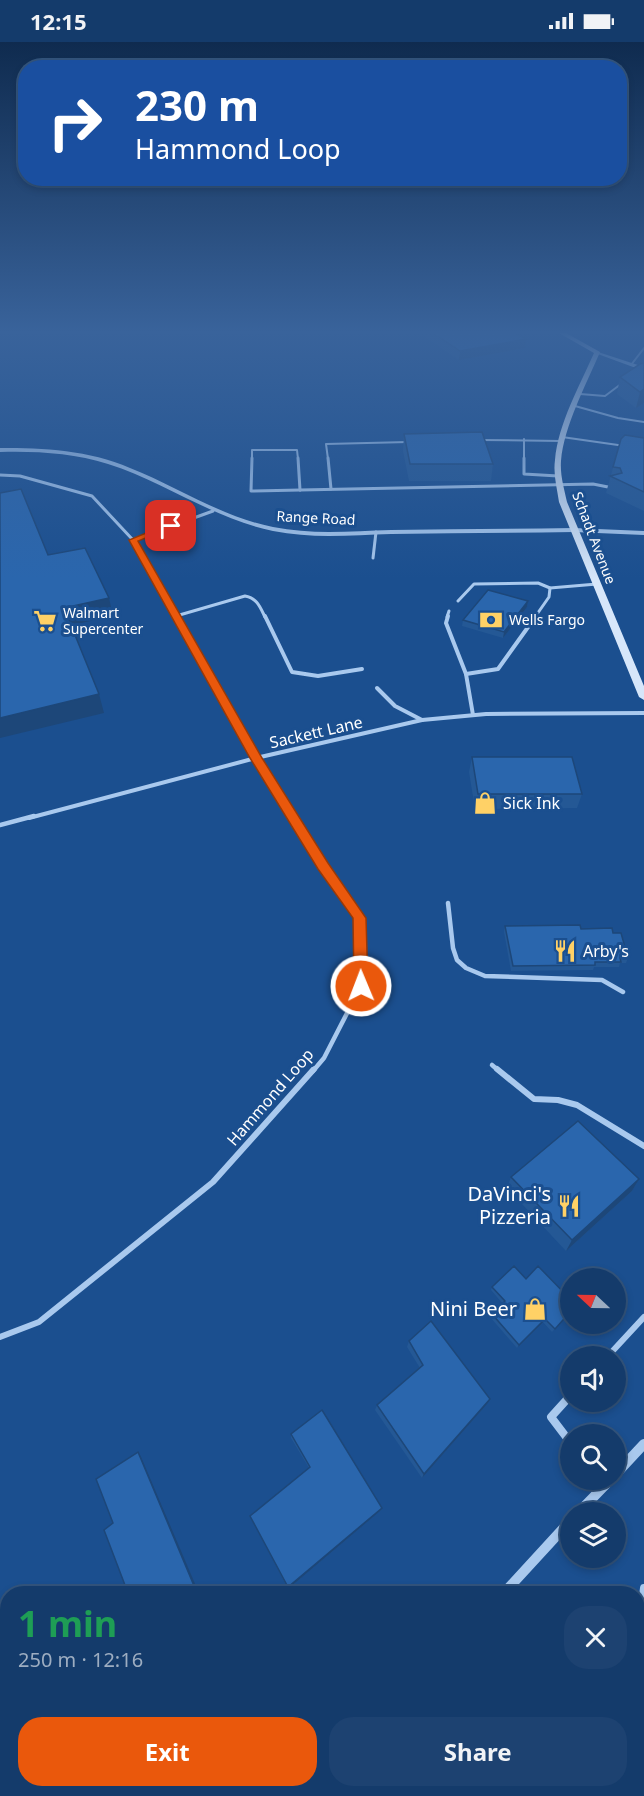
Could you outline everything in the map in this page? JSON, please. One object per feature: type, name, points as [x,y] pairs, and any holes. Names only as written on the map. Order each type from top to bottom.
[{"type":"main road","name":"Schadt Avenue","points":[[571,415],[561,439],[558,460],[558,476],[563,502],[644,697]]},
{"type":"street","name":"Range Road","points":[[0,450],[49,451],[104,460],[165,485],[213,511],[249,524],[274,529],[317,533],[574,530]]},
{"type":"street","points":[[574,530],[644,533]]},
{"type":"street","points":[[626,1463],[644,1444]]},
{"type":"street","points":[[587,1502],[597,1490]]},
{"type":"street","points":[[510,1586],[560,1532]]},
{"type":"lane","points":[[607,415],[644,422]]},
{"type":"lane","points":[[524,439],[524,474],[558,476]]},
{"type":"lane","points":[[477,440],[561,439],[629,446]]},
{"type":"lane","points":[[331,489],[326,444],[419,442]]},
{"type":"lane","points":[[300,490],[297,450],[252,450],[251,491],[300,490],[331,489],[593,484],[614,488]]},
{"type":"lane","name":"Hammond Loop","points":[[0,476],[20,476],[92,496],[133,540],[256,758],[323,866],[359,918],[361,986],[324,1058],[213,1182],[39,1322],[0,1337]]},
{"type":"lane","points":[[133,540],[213,511]]},
{"type":"lane","points":[[373,558],[376,532]]},
{"type":"lane","points":[[458,601],[474,584],[538,583],[550,588],[597,584]]},
{"type":"lane","points":[[466,674],[498,669],[549,597],[550,588]]},
{"type":"lane","points":[[176,616],[245,596],[252,597],[259,604],[292,672],[315,677],[362,669]]},
{"type":"lane","points":[[449,611],[446,624],[466,674],[473,715]]},
{"type":"lane","points":[[377,688],[395,706],[422,720]]},
{"type":"lane","name":"Sackett Lane","points":[[0,825],[256,758],[422,720],[473,715],[644,712]]},
{"type":"lane","points":[[448,903],[453,948],[457,960],[466,968],[485,976],[602,980],[623,992]]},
{"type":"lane","points":[[492,1065],[534,1099],[558,1100],[577,1105],[644,1146]]},
{"type":"lane","points":[[617,1346],[644,1317]]},
{"type":"lane","points":[[560,1407],[551,1417],[560,1429]]},
{"type":"building","points":[[482,432],[493,464],[410,464],[404,434]]},
{"type":"building","points":[[625,435],[644,438],[644,492],[610,476],[622,473],[620,468],[613,467],[621,439]]},
{"type":"building","name":"Walmart Supercenter","points":[[21,489],[48,555],[85,548],[109,598],[64,608],[99,694],[0,718],[0,493]]},
{"type":"building","name":"Wells Fargo","points":[[488,590],[528,601],[504,632],[463,620]]},
{"type":"building","points":[[472,757],[572,757],[582,794],[478,794]]},
{"type":"building","name":"Arby's","points":[[580,925],[581,929],[612,928],[613,933],[621,933],[628,958],[620,958],[621,962],[595,962],[595,965],[513,966],[505,926]]},
{"type":"building","name":"DaVinci's Pizzeria","points":[[578,1121],[639,1179],[572,1240],[511,1177]]},
{"type":"building","name":"Nini Beer","points":[[514,1266],[526,1279],[538,1266],[560,1289],[560,1323],[555,1329],[545,1319],[519,1345],[492,1314],[505,1301],[492,1287]]},
{"type":"building","points":[[431,1321],[490,1399],[424,1474],[377,1405],[423,1365],[409,1341]]},
{"type":"building","points":[[322,1410],[382,1508],[287,1586],[250,1516],[310,1467],[291,1434]]},
{"type":"building","points":[[138,1452],[194,1586],[125,1586],[104,1530],[113,1523],[96,1479]]},
{"type":"place","name":"Wells Fargo","points":[[491,620]]},
{"type":"place","name":"Walmart Supercenter","points":[[45,621]]},
{"type":"place","name":"Sick Ink","points":[[485,803]]},
{"type":"place","name":"Arby's","points":[[565,951]]},
{"type":"place","name":"DaVinci's Pizzeria","points":[[569,1206]]},
{"type":"place","name":"Nini Beer","points":[[535,1309]]},
{"type":"route","points":[[171,526],[133,540],[256,758],[323,866],[359,918],[361,986]]}]
